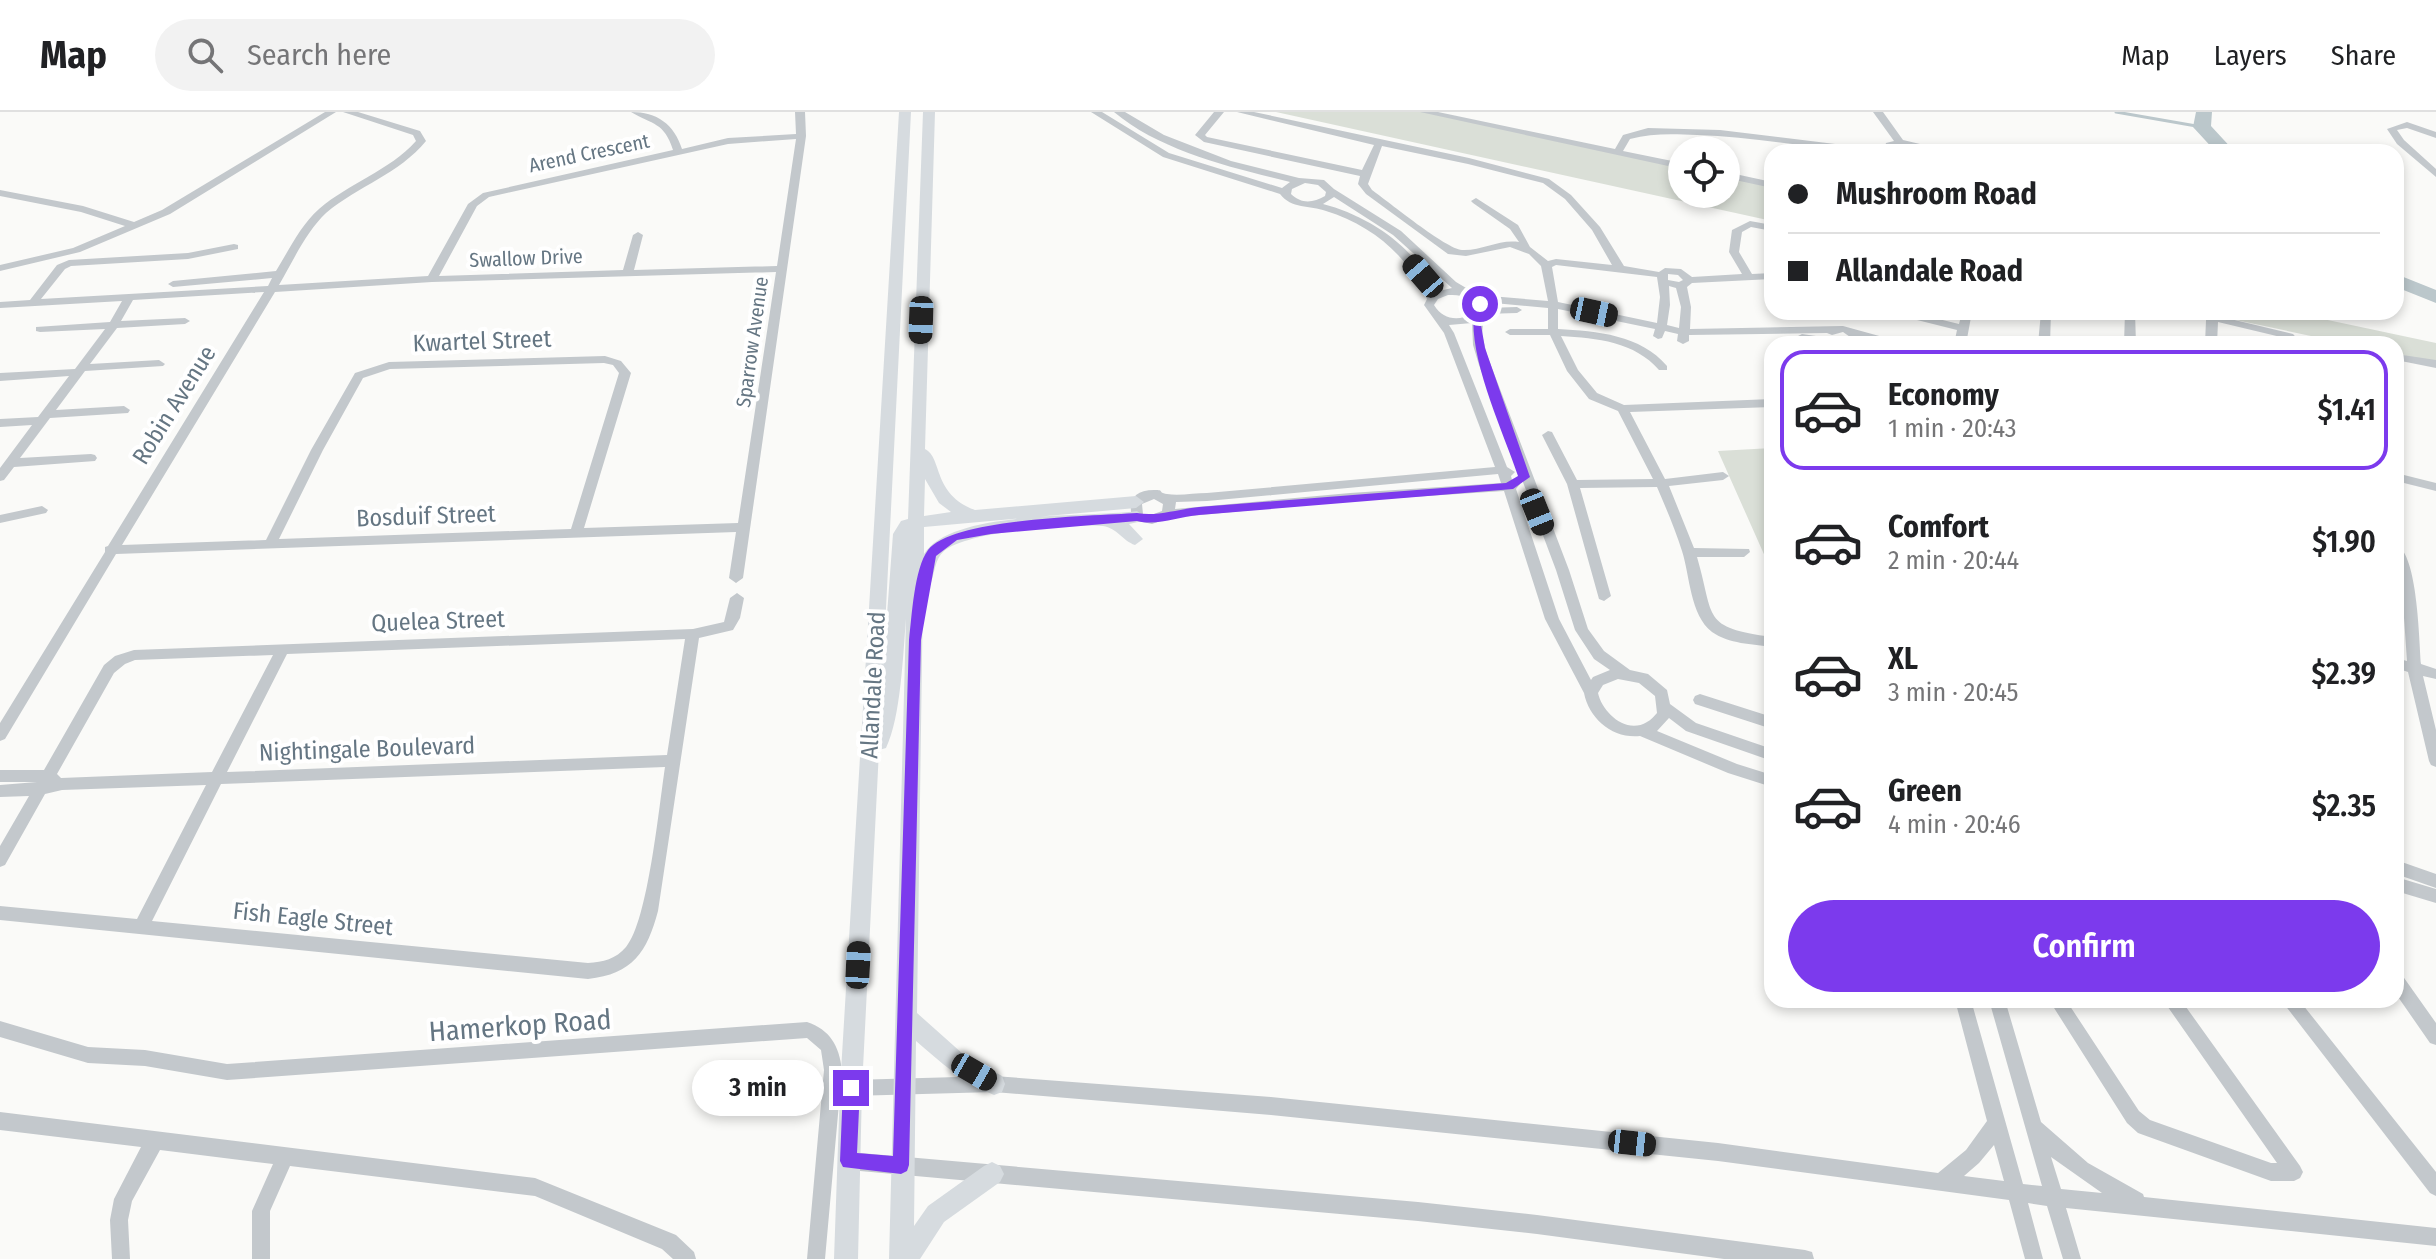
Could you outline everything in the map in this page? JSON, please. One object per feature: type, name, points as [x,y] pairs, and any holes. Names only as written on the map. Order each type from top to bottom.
[{"type":"main road","name":"Allandale Road","points":[[846,1259],[851,1088],[905,112]]},
{"type":"main road","name":"Allandale Road","points":[[903,1259],[901,1165],[918,432],[929,112]]},
{"type":"main road","points":[[918,432],[939,495],[956,509],[976,517]]},
{"type":"main road","points":[[868,789],[889,700],[898,626],[901,534],[907,525],[976,517],[1136,509]]},
{"type":"main road","points":[[915,640],[926,568],[939,545],[970,532],[1107,520],[1136,509]]},
{"type":"main road","points":[[1107,520],[1121,526],[1135,539]]},
{"type":"main road","points":[[905,1016],[942,1051],[994,1084]]},
{"type":"main road","points":[[903,1259],[936,1214],[992,1174]]},
{"type":"street","points":[[0,268],[76,250],[181,205],[331,112]]},
{"type":"street","name":"Robin Avenue","points":[[0,735],[110,550],[318,214],[420,144],[420,135],[348,112]]},
{"type":"street","points":[[636,112],[667,125],[678,152]]},
{"type":"street","name":"Sparrow Avenue","points":[[736,578],[801,136],[800,112]]},
{"type":"street","points":[[1096,112],[1134,139],[1166,155],[1284,192],[1300,204],[1327,200],[1331,191]]},
{"type":"street","points":[[1119,112],[1155,136],[1190,151],[1298,181],[1321,182],[1397,233],[1470,295],[1480,313],[1476,325],[1480,348],[1524,477],[1588,641],[1599,655],[1625,673],[1643,678],[1657,688],[1666,708],[1703,732],[1764,752]]},
{"type":"street","points":[[1219,112],[1200,135],[1204,139],[1365,174]]},
{"type":"street","points":[[1242,112],[1469,161],[1546,181],[1568,197],[1596,229],[1620,269]]},
{"type":"street","points":[[1425,112],[1668,163]]},
{"type":"street","points":[[1878,112],[1900,142]]},
{"type":"street","points":[[2402,144],[2392,129],[2407,125],[2436,135]]},
{"type":"street","points":[[1617,153],[1626,137],[1648,131],[1720,133],[1813,144]]},
{"type":"street","name":"Arend Crescent","points":[[432,279],[479,198],[741,139],[801,136]]},
{"type":"street","points":[[1379,143],[1363,184],[1369,192],[1452,252],[1462,254],[1507,244],[1526,246]]},
{"type":"street","points":[[1893,144],[1909,144]]},
{"type":"street","points":[[2404,146],[2436,174]]},
{"type":"street","points":[[1740,178],[1764,183]]},
{"type":"street","points":[[1287,197],[1287,187],[1298,181]]},
{"type":"street","points":[[0,193],[83,209],[136,226]]},
{"type":"street","points":[[1476,201],[1514,227],[1526,246],[1546,265],[1553,302],[1553,331],[1583,388],[1593,396],[1622,409],[1764,403]]},
{"type":"street","points":[[1312,204],[1344,214],[1384,239],[1423,276],[1432,298],[1430,308],[1456,350],[1509,487],[1552,619],[1591,693],[1594,708],[1605,720],[1621,728],[1640,730],[1733,769],[1764,779]]},
{"type":"street","points":[[1749,277],[1734,252],[1737,230],[1750,224],[1764,227]]},
{"type":"street","points":[[628,273],[638,235]]},
{"type":"street","points":[[33,303],[61,267],[69,263],[188,256],[234,247]]},
{"type":"street","points":[[165,296],[188,256]]},
{"type":"street","points":[[1546,265],[1556,262],[1620,269],[1663,278]]},
{"type":"street","name":"Swallow Drive","points":[[0,305],[432,279],[781,269]]},
{"type":"street","points":[[1660,332],[1665,271],[1681,272],[1685,283],[1686,307],[1683,337]]},
{"type":"street","points":[[173,284],[280,274]]},
{"type":"street","points":[[1685,283],[1764,276]]},
{"type":"street","points":[[1432,298],[1446,291],[1563,310],[1683,337],[1764,337]]},
{"type":"street","points":[[1,476],[114,324],[128,299]]},
{"type":"street","points":[[1439,318],[1458,322],[1480,313],[1548,308]]},
{"type":"street","points":[[1929,320],[1965,329]]},
{"type":"street","points":[[1963,336],[1966,320]]},
{"type":"street","points":[[2222,320],[2289,336]]},
{"type":"street","points":[[40,329],[185,321]]},
{"type":"street","points":[[1683,337],[1838,329],[1851,336]]},
{"type":"street","points":[[1833,336],[1831,334],[1838,329]]},
{"type":"street","points":[[1510,332],[1553,331],[1642,348],[1658,357],[1663,368]]},
{"type":"street","points":[[2404,358],[2436,364]]},
{"type":"street","name":"Kwartel Street","points":[[271,543],[351,387],[366,372],[389,366],[610,360],[621,366],[625,373],[576,533]]},
{"type":"street","points":[[0,377],[159,364]]},
{"type":"street","points":[[1622,409],[1662,483],[1690,553],[1705,613],[1713,624],[1729,634],[1764,641]]},
{"type":"street","points":[[0,423],[124,410]]},
{"type":"street","points":[[1548,435],[1573,484],[1604,596]]},
{"type":"street","points":[[11,463],[91,458]]},
{"type":"street","points":[[1502,470],[1524,477],[1509,487],[1350,497],[1168,514],[1152,520],[1136,509],[1150,494],[1167,498],[1207,497],[1502,470]]},
{"type":"street","points":[[1573,484],[1662,483],[1723,476]]},
{"type":"street","points":[[2404,479],[2436,487]]},
{"type":"street","points":[[2404,488],[2436,494]]},
{"type":"street","points":[[1167,498],[1171,506],[1168,514]]},
{"type":"street","points":[[0,519],[42,510]]},
{"type":"street","name":"Bosduif Street","points":[[110,550],[743,527]]},
{"type":"street","points":[[1690,553],[1744,552]]},
{"type":"street","points":[[2404,574],[2409,589],[2414,667],[2436,761]]},
{"type":"street","name":"Quelea Street","points":[[44,782],[109,669],[120,660],[140,653],[693,634],[728,626],[737,598]]},
{"type":"street","points":[[674,761],[693,634]]},
{"type":"street","points":[[141,927],[283,648]]},
{"type":"street","points":[[2404,665],[2436,674]]},
{"type":"street","points":[[1591,693],[1602,677],[1625,673]]},
{"type":"street","points":[[1700,700],[1764,720]]},
{"type":"street","points":[[1640,730],[1661,721],[1666,708]]},
{"type":"street","name":"Nightingale Boulevard","points":[[0,776],[62,784],[674,761]]},
{"type":"street","name":"Fish Eagle Street","points":[[0,913],[588,971],[621,965],[637,951],[644,934],[674,761]]},
{"type":"street","points":[[0,860],[44,782]]},
{"type":"street","name":"Nightingale Boulevard","points":[[0,791],[44,782]]},
{"type":"street","points":[[2404,870],[2436,881]]},
{"type":"street","points":[[2404,886],[2436,896]]},
{"type":"street","points":[[2404,991],[2436,1037]]},
{"type":"street","points":[[1965,1008],[2034,1259]]},
{"type":"street","points":[[1999,1008],[2072,1259]]},
{"type":"street","points":[[2062,1008],[2133,1117],[2144,1127],[2271,1172],[2294,1172],[2177,1008]]},
{"type":"street","points":[[2295,1008],[2436,1187]]},
{"type":"street","name":"Hamerkop Road","points":[[0,1029],[88,1055],[145,1058],[227,1072],[807,1030],[824,1039],[833,1070],[816,1259]]},
{"type":"street","points":[[851,1088],[994,1084],[1271,1106],[1703,1150],[2052,1197],[2436,1237]]},
{"type":"street","points":[[0,1121],[535,1187],[669,1242],[687,1259]]},
{"type":"street","points":[[1940,1182],[1967,1163],[1987,1143],[1996,1123]]},
{"type":"street","points":[[2031,1124],[2056,1151],[2083,1171],[2146,1206]]},
{"type":"street","points":[[121,1259],[119,1220],[123,1199],[155,1140]]},
{"type":"street","points":[[261,1259],[261,1211],[285,1157]]},
{"type":"street","points":[[849,1161],[1263,1195],[1548,1225],[1727,1252],[1805,1259]]},
{"type":"shaded area","points":[[1276,112],[1424,112],[1668,163],[1668,198]]},
{"type":"shaded area","points":[[1740,178],[1764,183],[1764,219],[1713,208],[1740,208]]},
{"type":"shaded area","points":[[2236,320],[2328,320],[2403,336],[2311,336]]},
{"type":"shaded area","points":[[2404,336],[2436,343],[2436,362],[2404,356]]},
{"type":"shaded area","points":[[1764,448],[1764,554],[1718,451]]},
{"type":"waterway","points":[[2116,112],[2202,127]]},
{"type":"waterway","points":[[2204,112],[2202,127],[2218,144]]},
{"type":"waterway","points":[[2404,283],[2436,297]]},
{"type":"route","points":[[851,1088],[849,1161],[901,1165],[915,640],[926,568],[939,545],[970,532],[1051,523],[1137,517],[1158,520],[1168,514],[1199,511],[1509,487],[1524,477],[1480,348],[1476,325],[1480,304]]}]
